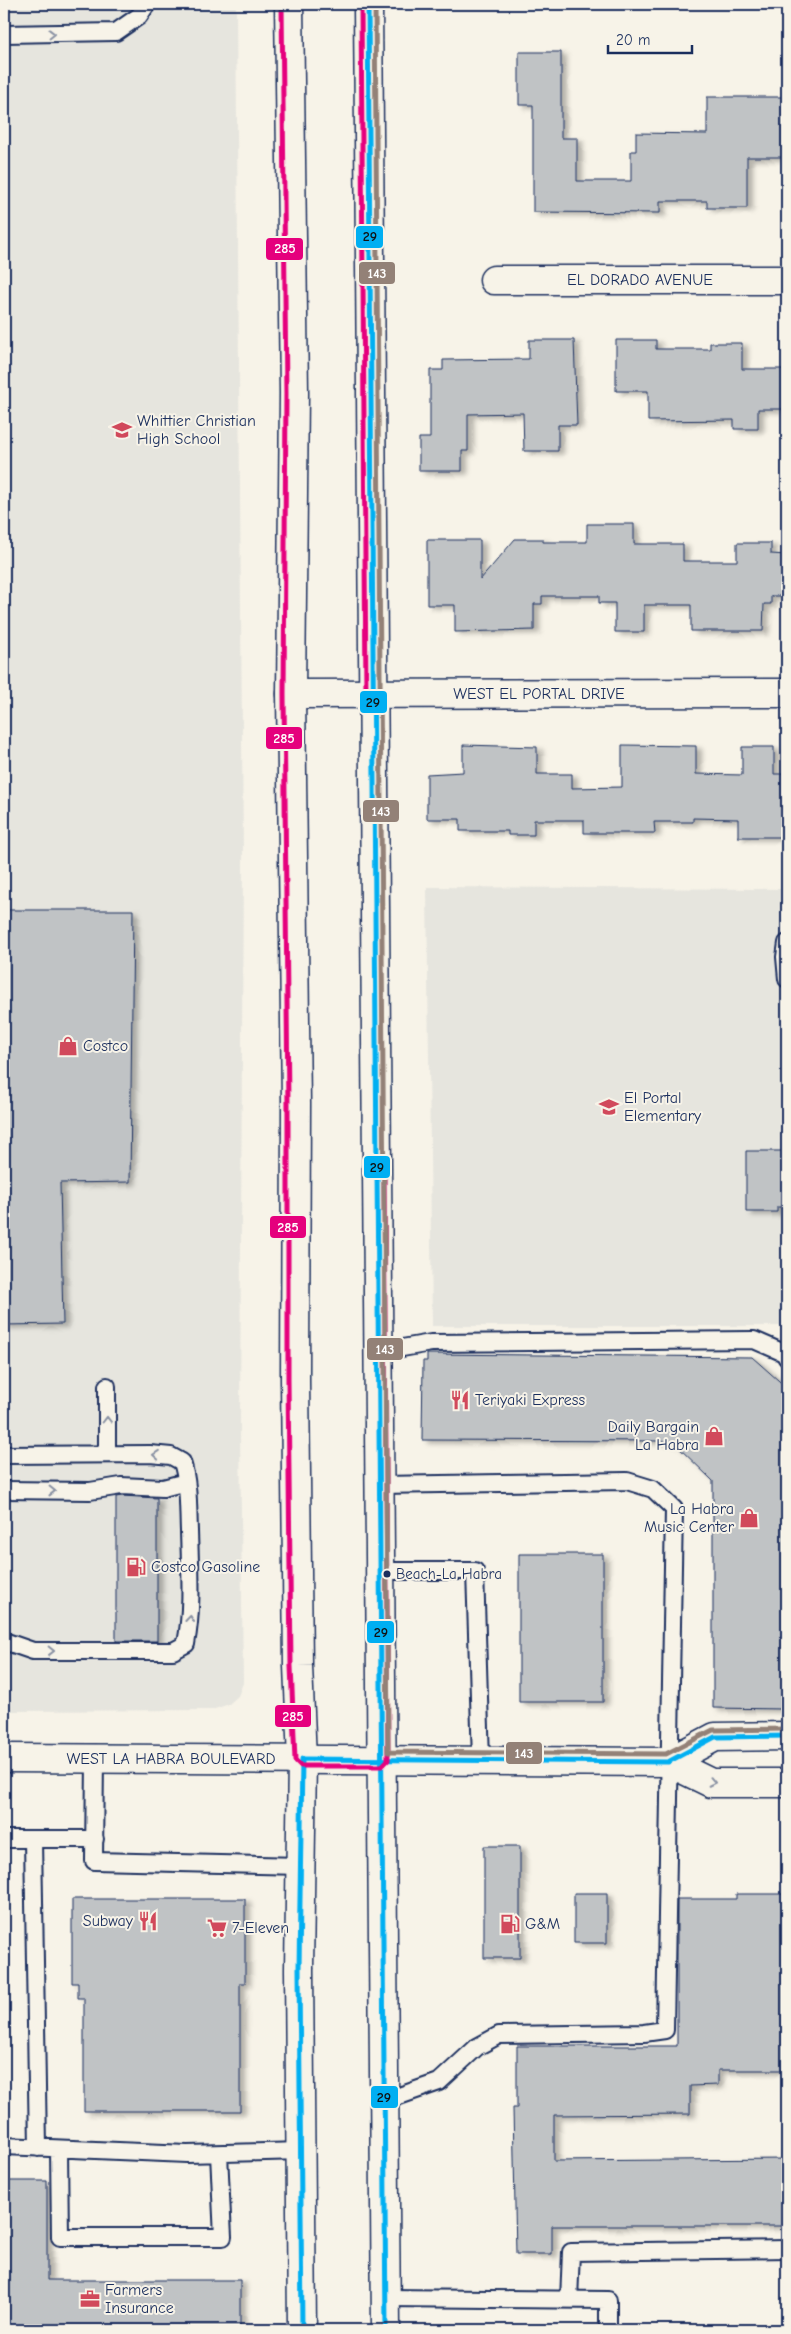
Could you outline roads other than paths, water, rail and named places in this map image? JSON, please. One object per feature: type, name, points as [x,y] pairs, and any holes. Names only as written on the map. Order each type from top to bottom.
[{"type":"main road","points":[[290,4],[294,392],[292,694],[296,1104],[295,1390],[298,1666],[302,1759],[302,2330]]},
{"type":"main road","points":[[368,4],[386,2330]]},
{"type":"main road","name":"EL DORADO AVENUE","points":[[494,280],[787,280]]},
{"type":"main road","name":"WEST EL PORTAL DRIVE","points":[[292,694],[787,693]]},
{"type":"main road","name":"WEST LA HABRA BOULEVARD","points":[[668,1762],[715,1737],[787,1736]]},
{"type":"main road","name":"WEST LA HABRA BOULEVARD","points":[[4,1758],[668,1762],[711,1784],[787,1784]]},
{"type":"lane","points":[[4,34],[116,32],[139,16],[147,4]]},
{"type":"lane","points":[[787,943],[785,957],[787,979]]},
{"type":"lane","points":[[379,1352],[430,1343],[754,1340],[784,1354],[787,1358]]},
{"type":"lane","points":[[107,1386],[107,1454]]},
{"type":"lane","points":[[4,1455],[150,1454],[171,1456],[182,1462],[186,1482],[192,1616],[186,1644],[173,1650],[33,1651],[4,1641]]},
{"type":"lane","points":[[380,1486],[627,1481],[653,1489],[674,1509],[668,1762],[665,2030],[644,2033],[499,2034],[477,2047],[439,2082],[385,2100]]},
{"type":"lane","points":[[4,1490],[90,1491],[121,1486],[163,1488],[186,1482]]},
{"type":"lane","points":[[381,1572],[475,1572],[480,1760]]},
{"type":"lane","points":[[95,1758],[94,1861],[301,1866]]},
{"type":"lane","points":[[4,1839],[95,1839]]},
{"type":"lane","points":[[33,1839],[38,2148]]},
{"type":"lane","points":[[4,2146],[187,2154],[301,2151]]},
{"type":"lane","points":[[59,2149],[60,2237],[223,2237],[219,2154]]},
{"type":"lane","points":[[568,2300],[571,2252],[787,2249]]},
{"type":"lane","points":[[386,2298],[608,2300],[608,2330]]},
{"type":"place","name":"Whittier Christian High School","points":[[122,430]]},
{"type":"place","name":"Costco","points":[[68,1046]]},
{"type":"place","name":"El Portal Elementary","points":[[609,1107]]},
{"type":"place","name":"Teriyaki Express","points":[[460,1400]]},
{"type":"place","name":"Daily Bargain La Habra","points":[[714,1436]]},
{"type":"place","name":"La Habra Music Center","points":[[749,1518]]},
{"type":"place","name":"Costco Gasoline","points":[[136,1567]]},
{"type":"place","name":"Beach-La Habra","points":[[387,1574]]},
{"type":"place","name":"Subway","points":[[148,1921]]},
{"type":"place","name":"G&M","points":[[510,1924]]},
{"type":"place","name":"7-Eleven","points":[[217,1928]]},
{"type":"place","name":"Farmers Insurance","points":[[90,2299]]}]
